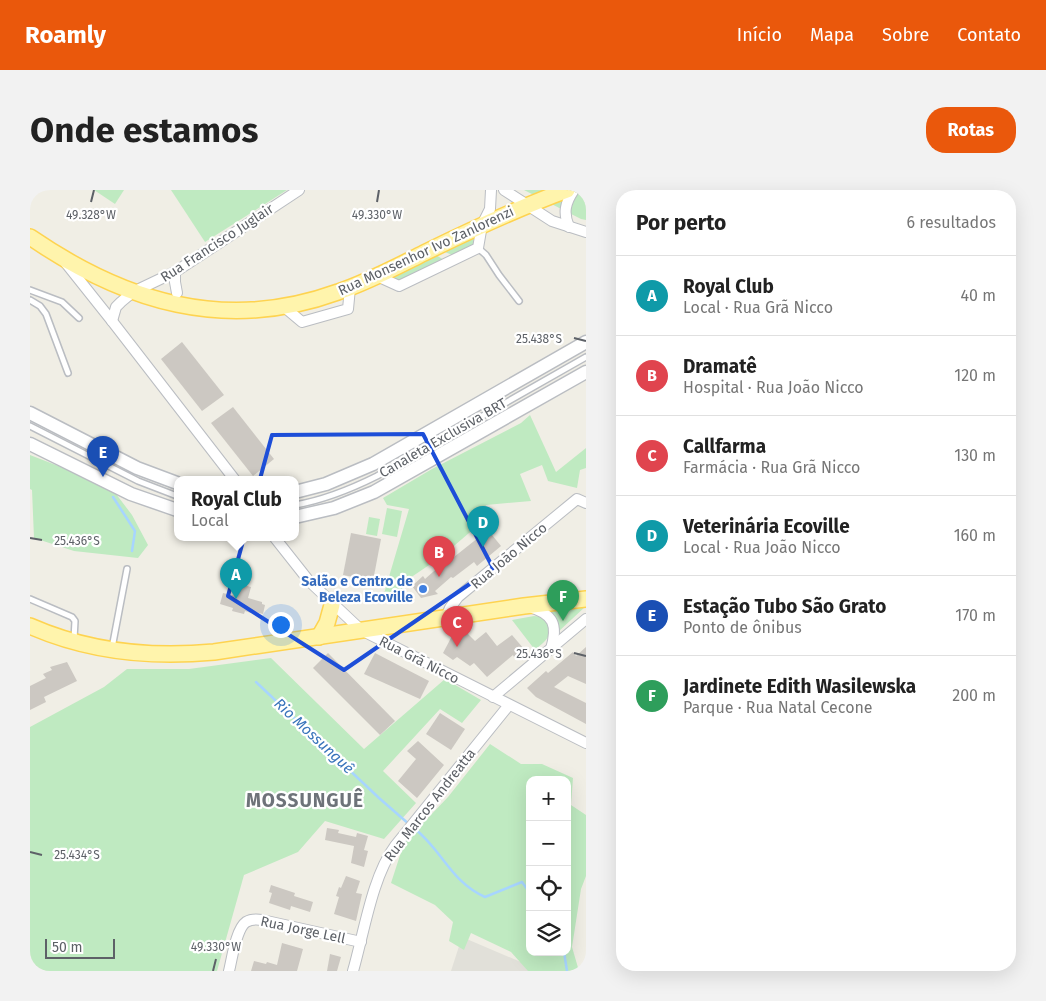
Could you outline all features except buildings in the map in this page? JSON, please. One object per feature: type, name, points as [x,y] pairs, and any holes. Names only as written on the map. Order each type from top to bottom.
[{"type":"main road","name":"Rua Monsenhor Ivo Zanlorenzi","points":[[30,237],[60,257],[93,275],[134,292],[173,304],[215,310],[252,310],[320,298],[350,288],[482,225],[567,190]]},
{"type":"main road","points":[[30,626],[73,642],[112,651],[146,654],[196,653],[319,637],[524,606],[586,599]]},
{"type":"main road","points":[[319,637],[327,624],[332,604]]},
{"type":"street","name":"Rua Francisco Juglair","points":[[134,292],[175,272],[299,190]]},
{"type":"street","points":[[377,276],[399,286],[478,248],[482,225],[490,209],[491,190]]},
{"type":"street","points":[[504,190],[526,206],[552,221],[586,232]]},
{"type":"street","points":[[569,227],[565,213],[566,202],[574,190]]},
{"type":"street","points":[[433,249],[453,260]]},
{"type":"street","points":[[60,257],[231,476]]},
{"type":"street","points":[[175,272],[177,293]]},
{"type":"street","points":[[112,322],[116,308],[134,292]]},
{"type":"street","points":[[299,491],[326,484],[373,464],[586,342]]},
{"type":"street","points":[[299,516],[334,508],[382,488],[586,372]]},
{"type":"street","points":[[30,413],[137,468],[174,482]]},
{"type":"street","points":[[30,444],[131,494],[174,509]]},
{"type":"street","points":[[223,467],[223,476]]},
{"type":"street","name":"Rua João Nicco","points":[[446,617],[458,598],[582,501]]},
{"type":"street","name":"Rua Grã Nicco","points":[[280,541],[310,581],[361,630],[586,743]]},
{"type":"street","points":[[524,606],[542,612],[552,620],[555,632],[551,649]]},
{"type":"street","points":[[493,697],[586,619]]},
{"type":"street","name":"Rua Marcos Andreatta","points":[[353,971],[380,870],[389,854],[510,705]]},
{"type":"street","name":"Rua Jorge Lell","points":[[229,971],[238,936],[246,922],[251,920],[262,920],[361,942]]},
{"type":"lane","points":[[478,248],[486,255],[499,276],[519,300]]},
{"type":"lane","points":[[30,290],[62,302],[79,318]]},
{"type":"lane","points":[[30,300],[40,306],[46,314],[68,373]]},
{"type":"lane","name":"Canaleta Exclusiva BRT","points":[[299,504],[354,487],[377,476],[586,357]]},
{"type":"lane","points":[[30,426],[138,481],[174,495]]},
{"type":"lane","points":[[112,651],[127,569]]},
{"type":"lane","points":[[30,599],[72,617],[75,620],[73,642]]},
{"type":"highlighted area","points":[[423,434],[493,568],[344,670],[228,596],[272,435]]},
{"type":"shaded area","points":[[462,937],[542,971],[451,971]]},
{"type":"green space","points":[[94,190],[124,190],[115,204]]},
{"type":"green space","points":[[171,190],[287,190],[205,242]]},
{"type":"green space","points":[[524,190],[586,190],[586,220],[581,219]]},
{"type":"green space","points":[[474,237],[473,245],[452,255],[445,252]]},
{"type":"green space","points":[[436,255],[444,260],[395,283],[386,279]]},
{"type":"green space","points":[[530,415],[556,472],[586,448],[586,468],[580,470],[577,488],[548,481],[542,465],[520,474],[531,501],[486,505],[476,527],[441,557],[410,578],[399,593],[398,602],[383,597],[409,509],[387,505],[383,498],[432,469],[521,423]]},
{"type":"green space","points":[[30,455],[110,486],[132,515],[148,545],[138,558],[74,551],[34,538],[32,490],[30,489]]},
{"type":"green space","points":[[387,508],[402,511],[397,537],[382,534]]},
{"type":"green space","points":[[369,517],[380,519],[377,536],[366,534]]},
{"type":"green space","points":[[586,606],[558,632],[555,618],[549,610]]},
{"type":"green space","points":[[534,616],[543,617],[549,628],[547,639],[535,650],[512,620]]},
{"type":"green space","points":[[271,658],[364,749],[445,679],[481,700],[462,723],[440,709],[383,771],[416,803],[384,839],[325,821],[298,852],[244,875],[217,971],[30,971],[30,727],[104,687],[127,669],[189,669]]},
{"type":"green space","points":[[490,744],[521,764],[542,764],[569,776],[526,776],[526,956],[571,956],[571,805],[586,815],[586,876],[581,889],[572,947],[579,971],[528,971],[511,952],[471,933],[464,950],[449,941],[453,922],[435,905],[391,883],[404,843],[448,797]]},
{"type":"green space","points":[[571,777],[573,778],[571,805]]},
{"type":"waterway","name":"Rio Mossunguê","points":[[113,497],[135,531],[132,551]]},
{"type":"waterway","name":"Rio Mossunguê","points":[[256,682],[410,825]]},
{"type":"waterway","name":"Rio Mossunguê","points":[[414,828],[463,883],[485,897],[522,882],[526,888]]},
{"type":"waterway","name":"Rio Mossunguê","points":[[565,956],[567,971]]},
{"type":"place","name":"Estação Tubo São Grato","points":[[103,477]]},
{"type":"place","name":"Veterinária Ecoville","points":[[483,547]]},
{"type":"place","name":"Dramatê","points":[[439,577]]},
{"type":"place","name":"Salão e Centro de Beleza Ecoville","points":[[423,589]]},
{"type":"place","name":"Royal Club","points":[[236,599]]},
{"type":"place","name":"Jardinete Edith Wasilewska","points":[[563,621]]},
{"type":"place","name":"Callfarma","points":[[457,647]]},
{"type":"district","name":"MOSSUNGUÊ","points":[[305,800]]}]
